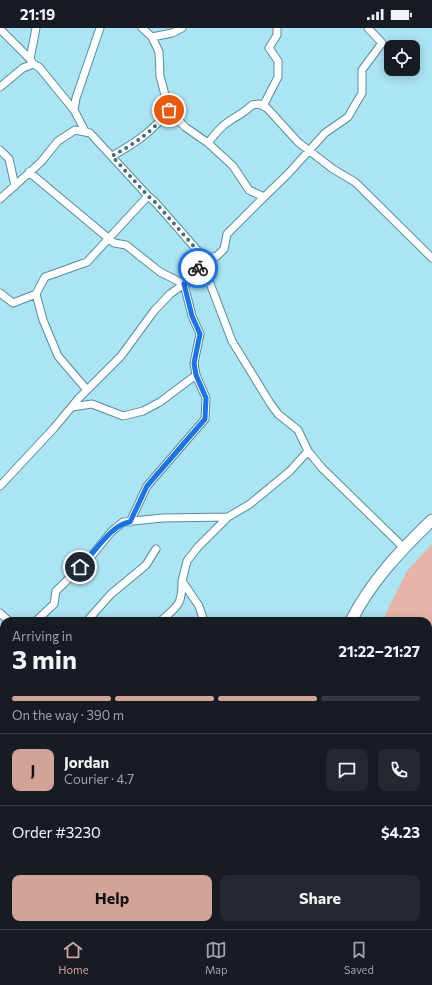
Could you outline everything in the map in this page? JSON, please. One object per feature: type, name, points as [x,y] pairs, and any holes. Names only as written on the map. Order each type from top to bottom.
[{"type":"main road","points":[[353,617],[368,590],[404,547],[432,520]]},
{"type":"street","points":[[0,87],[31,61],[36,28]]},
{"type":"street","points":[[74,110],[76,98],[100,28]]},
{"type":"street","points":[[142,28],[152,37],[159,52],[160,76],[169,110],[185,127],[208,143],[233,166],[248,190],[264,197]]},
{"type":"street","points":[[152,37],[172,33],[182,28]]},
{"type":"street","points":[[263,106],[278,77],[278,61],[269,48],[277,34],[277,28]]},
{"type":"street","points":[[0,486],[87,390],[121,356],[154,312],[170,294],[184,284],[204,262],[217,256],[224,249],[227,234],[311,150],[325,133],[348,117],[362,93],[362,70],[382,42],[368,28]]},
{"type":"street","points":[[0,29],[31,61],[40,67],[74,110],[85,131]]},
{"type":"street","points":[[208,143],[216,132],[228,122],[244,113],[252,105],[263,106],[274,114],[298,142],[355,182],[432,258]]},
{"type":"street","points":[[112,156],[136,142],[158,124],[169,110]]},
{"type":"street","points":[[0,199],[41,162],[58,141],[67,134],[75,130],[90,133],[155,202],[204,262],[232,341],[278,414],[298,430],[308,452],[322,468],[404,547]]},
{"type":"street","points":[[0,150],[9,159],[15,186]]},
{"type":"street","points":[[29,172],[108,238],[119,245],[126,245],[160,272],[184,284],[192,316],[200,334],[194,363],[196,375],[206,398],[205,419],[147,486],[130,522]]},
{"type":"street","points":[[0,293],[13,303],[36,294],[45,278],[87,262],[148,196]]},
{"type":"street","points":[[36,294],[43,320],[58,356],[87,390]]},
{"type":"street","points":[[72,407],[92,404],[123,416],[143,411],[160,402],[196,375]]},
{"type":"street","points":[[166,617],[178,606],[181,600],[182,581],[187,561],[198,547],[228,517],[250,504],[290,470],[308,452]]},
{"type":"street","points":[[40,617],[54,604],[56,591],[89,559],[111,532],[123,522],[163,518],[228,517]]},
{"type":"street","points":[[91,617],[111,594],[146,565],[156,549]]},
{"type":"street","points":[[182,581],[199,606],[203,617]]},
{"type":"shaded area","points":[[432,544],[432,617],[384,617],[407,571]]},
{"type":"way so far","points":[[169,110],[158,124],[136,142],[112,156],[205,259],[198,268]]},
{"type":"route","points":[[80,567],[89,559],[111,532],[123,522],[130,522],[147,486],[163,470],[205,419],[206,398],[196,375],[194,363],[200,334],[192,316],[184,284],[198,268]]}]
